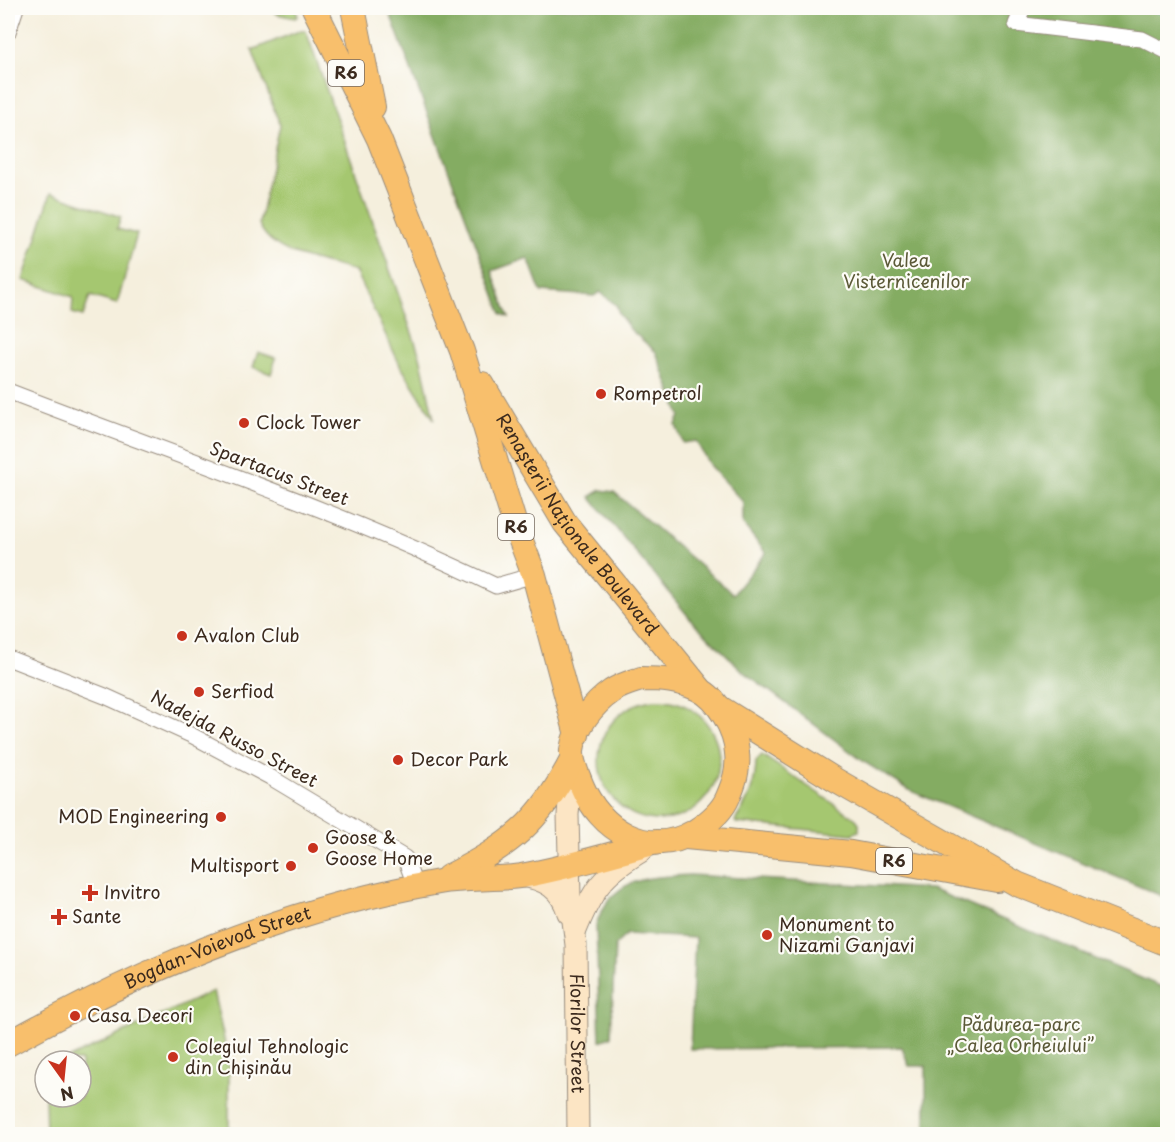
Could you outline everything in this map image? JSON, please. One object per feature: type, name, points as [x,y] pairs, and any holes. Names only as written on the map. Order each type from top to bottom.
[{"type":"main road","name":"Renașterii Naționale Boulevard","points":[[314,8],[379,139],[462,351],[515,525],[534,574],[577,735]]},
{"type":"main road","name":"Renașterii Naționale Boulevard","points":[[353,8],[379,139]]},
{"type":"main road","name":"Renașterii Naționale Boulevard","points":[[462,351],[565,523],[709,698],[835,780],[1017,884],[1167,944]]},
{"type":"main road","name":"R6","points":[[572,760],[577,735],[591,709],[613,689],[641,679],[671,679],[709,698],[731,729],[738,752],[736,779],[726,803],[708,823],[686,837],[657,842]]},
{"type":"main road","name":"Bogdan-Voievod Street","points":[[440,882],[490,855],[521,833],[555,792],[572,760]]},
{"type":"main road","points":[[572,760],[587,798],[598,815],[611,828],[632,838],[657,842]]},
{"type":"main road","name":"Florilor Street","points":[[572,760],[568,815],[569,864],[575,933],[578,1134]]},
{"type":"main road","name":"Renașterii Naționale Boulevard","points":[[686,837],[851,853],[1017,884]]},
{"type":"main road","name":"Bogdan-Voievod Street","points":[[8,1044],[100,994],[244,934],[336,906],[440,882],[520,876],[657,842]]},
{"type":"main road","name":"Florilor Street","points":[[575,933],[590,897],[603,878],[622,862],[657,842]]},
{"type":"main road","name":"Florilor Street","points":[[520,876],[545,882],[560,895],[575,933]]},
{"type":"street","points":[[8,32],[16,8]]},
{"type":"street","points":[[1023,8],[1016,24],[1142,39],[1167,52]]},
{"type":"street","name":"Spartacus Street","points":[[8,391],[441,558],[496,586],[534,574]]},
{"type":"street","name":"Nadejda Russo Street","points":[[8,658],[105,696],[193,736],[270,777],[405,858],[416,888]]},
{"type":"green space","points":[[270,8],[295,8],[298,16],[295,18],[277,14]]},
{"type":"green space","name":"Valea Visternicenilor","points":[[388,8],[1167,8],[1167,898],[911,791],[864,762],[743,671],[693,622],[590,497],[601,490],[614,492],[733,594],[766,553],[743,524],[743,502],[710,466],[696,441],[683,443],[676,425],[680,416],[656,352],[631,330],[619,314],[617,306],[600,292],[594,296],[541,292],[528,258],[492,271],[509,317],[502,314]]},
{"type":"green space","points":[[299,31],[306,31],[420,356],[434,419],[400,365],[355,271],[287,251],[275,244],[259,224],[280,125],[252,50]]},
{"type":"green space","points":[[51,193],[121,217],[117,229],[137,234],[117,304],[90,296],[83,316],[72,313],[73,297],[23,280]]},
{"type":"green space","points":[[258,352],[276,358],[271,374],[253,367]]},
{"type":"green space","points":[[659,700],[682,705],[701,718],[714,737],[719,760],[714,783],[701,802],[682,815],[659,820],[636,815],[617,802],[604,783],[599,760],[604,737],[617,718],[636,705]]},
{"type":"green space","points":[[762,755],[856,819],[859,823],[859,831],[852,834],[736,823],[753,785],[756,761]]},
{"type":"green space","name":"Pădurea-parc „Calea Orheiului”","points":[[690,875],[931,889],[1167,989],[1167,1134],[926,1134],[926,1066],[909,1066],[902,1047],[690,1049],[695,938],[627,934],[615,945],[611,1037],[600,1041],[596,925],[603,909],[611,897],[632,883],[659,877]]},
{"type":"green space","name":"Colegiul Tehnologic din Chișinău","points":[[213,991],[229,1061],[229,1134],[46,1134],[45,1109],[93,1109],[93,1049],[89,1049]]},
{"type":"waterway","points":[[1152,8],[1168,13]]},
{"type":"place","name":"Rompetrol","points":[[601,394]]},
{"type":"place","name":"Clock Tower","points":[[244,423]]},
{"type":"place","name":"Avalon Club","points":[[182,636]]},
{"type":"place","name":"Serfiod","points":[[199,692]]},
{"type":"place","name":"Decor Park","points":[[398,760]]},
{"type":"place","name":"MOD Engineering","points":[[221,817]]},
{"type":"place","name":"Goose & Goose Home","points":[[313,848]]},
{"type":"place","name":"Multisport","points":[[291,866]]},
{"type":"place","name":"Invitro","points":[[90,893]]},
{"type":"place","name":"Sante","points":[[59,917]]},
{"type":"place","name":"Monument to Nizami Ganjavi","points":[[767,935]]},
{"type":"place","name":"Casa Decori","points":[[75,1016]]},
{"type":"place","name":"Colegiul Tehnologic din Chișinău","points":[[173,1057]]}]
